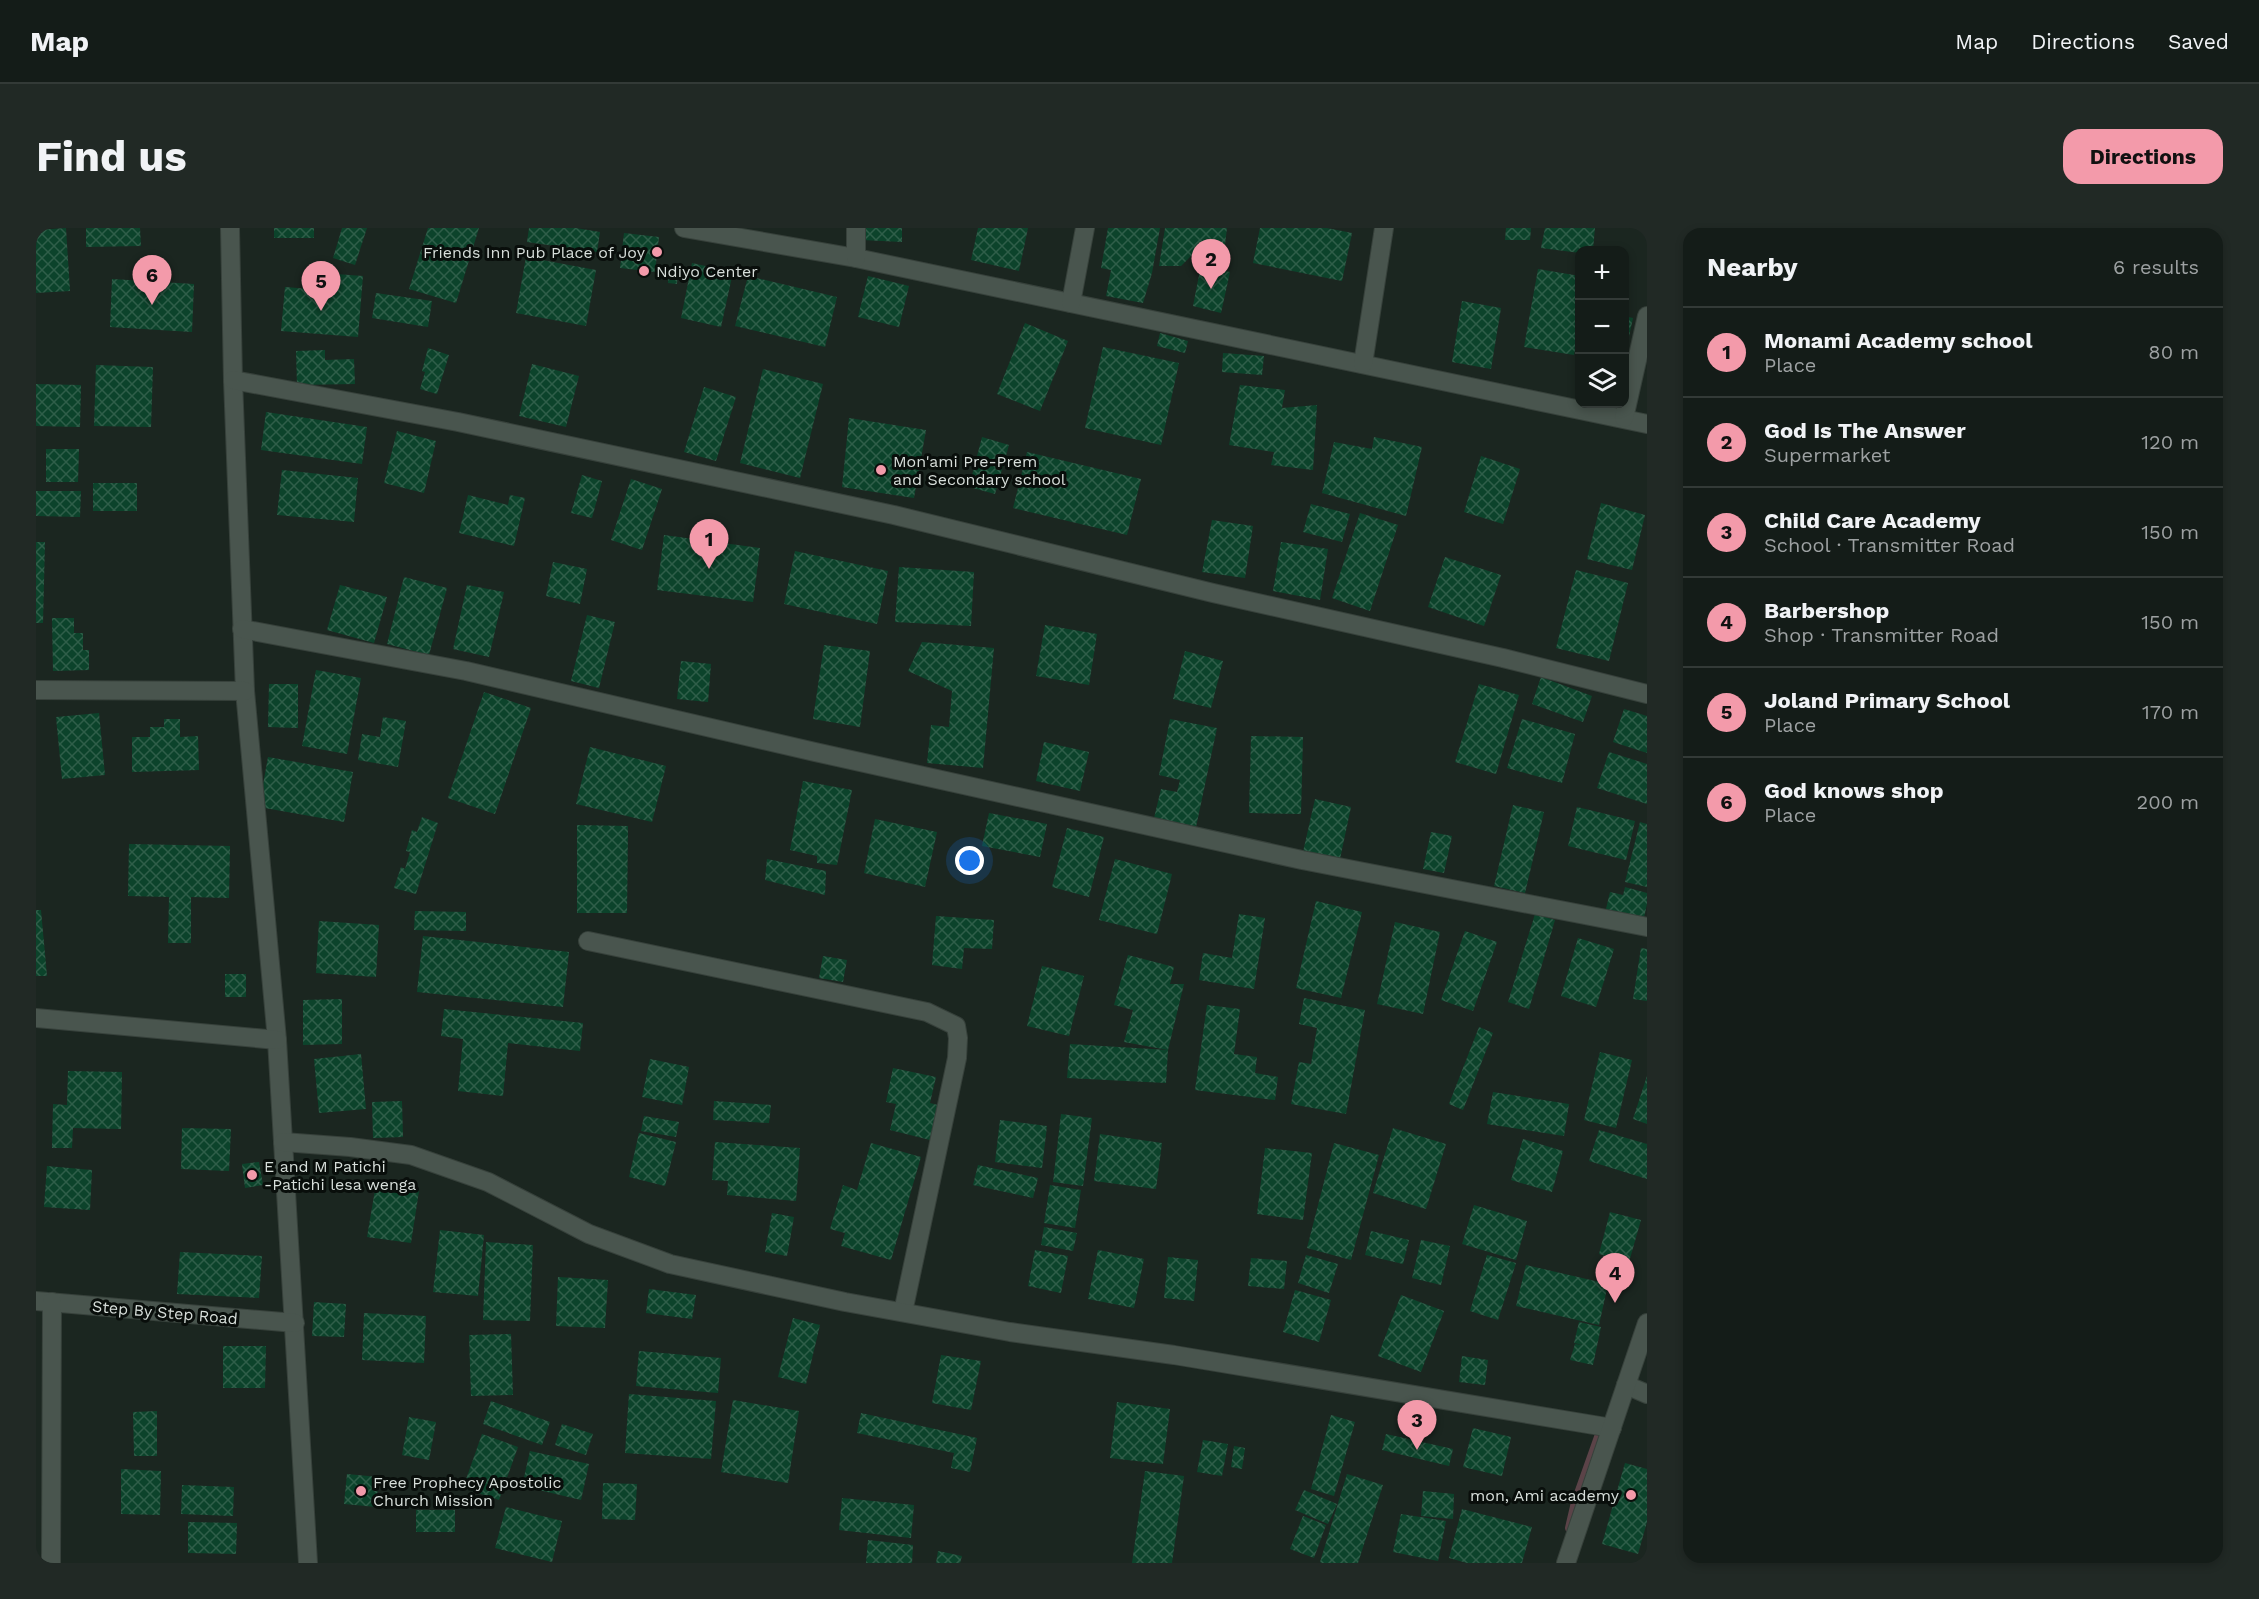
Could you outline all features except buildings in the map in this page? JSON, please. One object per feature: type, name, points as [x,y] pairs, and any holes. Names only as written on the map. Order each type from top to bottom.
[{"type":"street","points":[[230,228],[233,380],[245,691],[277,1040],[308,1563]]},
{"type":"street","points":[[684,228],[856,258],[1647,424]]},
{"type":"street","points":[[856,228],[856,258]]},
{"type":"street","points":[[1071,303],[1085,228]]},
{"type":"street","points":[[1363,364],[1384,228]]},
{"type":"street","points":[[1623,418],[1647,316]]},
{"type":"street","points":[[233,380],[458,422],[894,515],[1225,596],[1523,663],[1647,694]]},
{"type":"street","points":[[242,629],[466,671],[814,752],[1291,858],[1647,927]]},
{"type":"street","points":[[36,690],[245,691]]},
{"type":"street","points":[[588,941],[927,1012],[956,1026],[957,1058],[903,1312]]},
{"type":"street","points":[[36,1018],[277,1040]]},
{"type":"street","points":[[283,1142],[411,1155],[488,1182],[589,1234],[670,1264],[1010,1332],[1174,1355],[1612,1428]]},
{"type":"street","points":[[44,1301],[51,1563]]},
{"type":"street","name":"Step By Step Road","points":[[44,1301],[295,1323]]},
{"type":"street","points":[[1566,1563],[1647,1323]]},
{"type":"street","points":[[1626,1385],[1647,1394]]},
{"type":"waterway","points":[[1570,1528],[1576,1502],[1604,1423]]},
{"type":"place","name":"Friends Inn Pub Place of Joy","points":[[657,252]]},
{"type":"place","name":"Ndiyo Center","points":[[644,271]]},
{"type":"place","name":"God Is The Answer","points":[[1211,289]]},
{"type":"place","name":"God knows shop","points":[[152,305]]},
{"type":"place","name":"Joland Primary School","points":[[321,311]]},
{"type":"place","name":"Mon'ami Pre-Prem and Secondary school","points":[[881,470]]},
{"type":"place","name":"Monami Academy school","points":[[709,569]]},
{"type":"place","name":"E and M Patichi -Patichi lesa wenga","points":[[252,1175]]},
{"type":"place","name":"Barbershop","points":[[1615,1303]]},
{"type":"place","name":"Child Care Academy","points":[[1417,1450]]},
{"type":"place","name":"Free Prophecy Apostolic Church Mission","points":[[361,1491]]},
{"type":"place","name":"mon, Ami academy","points":[[1631,1495]]}]
